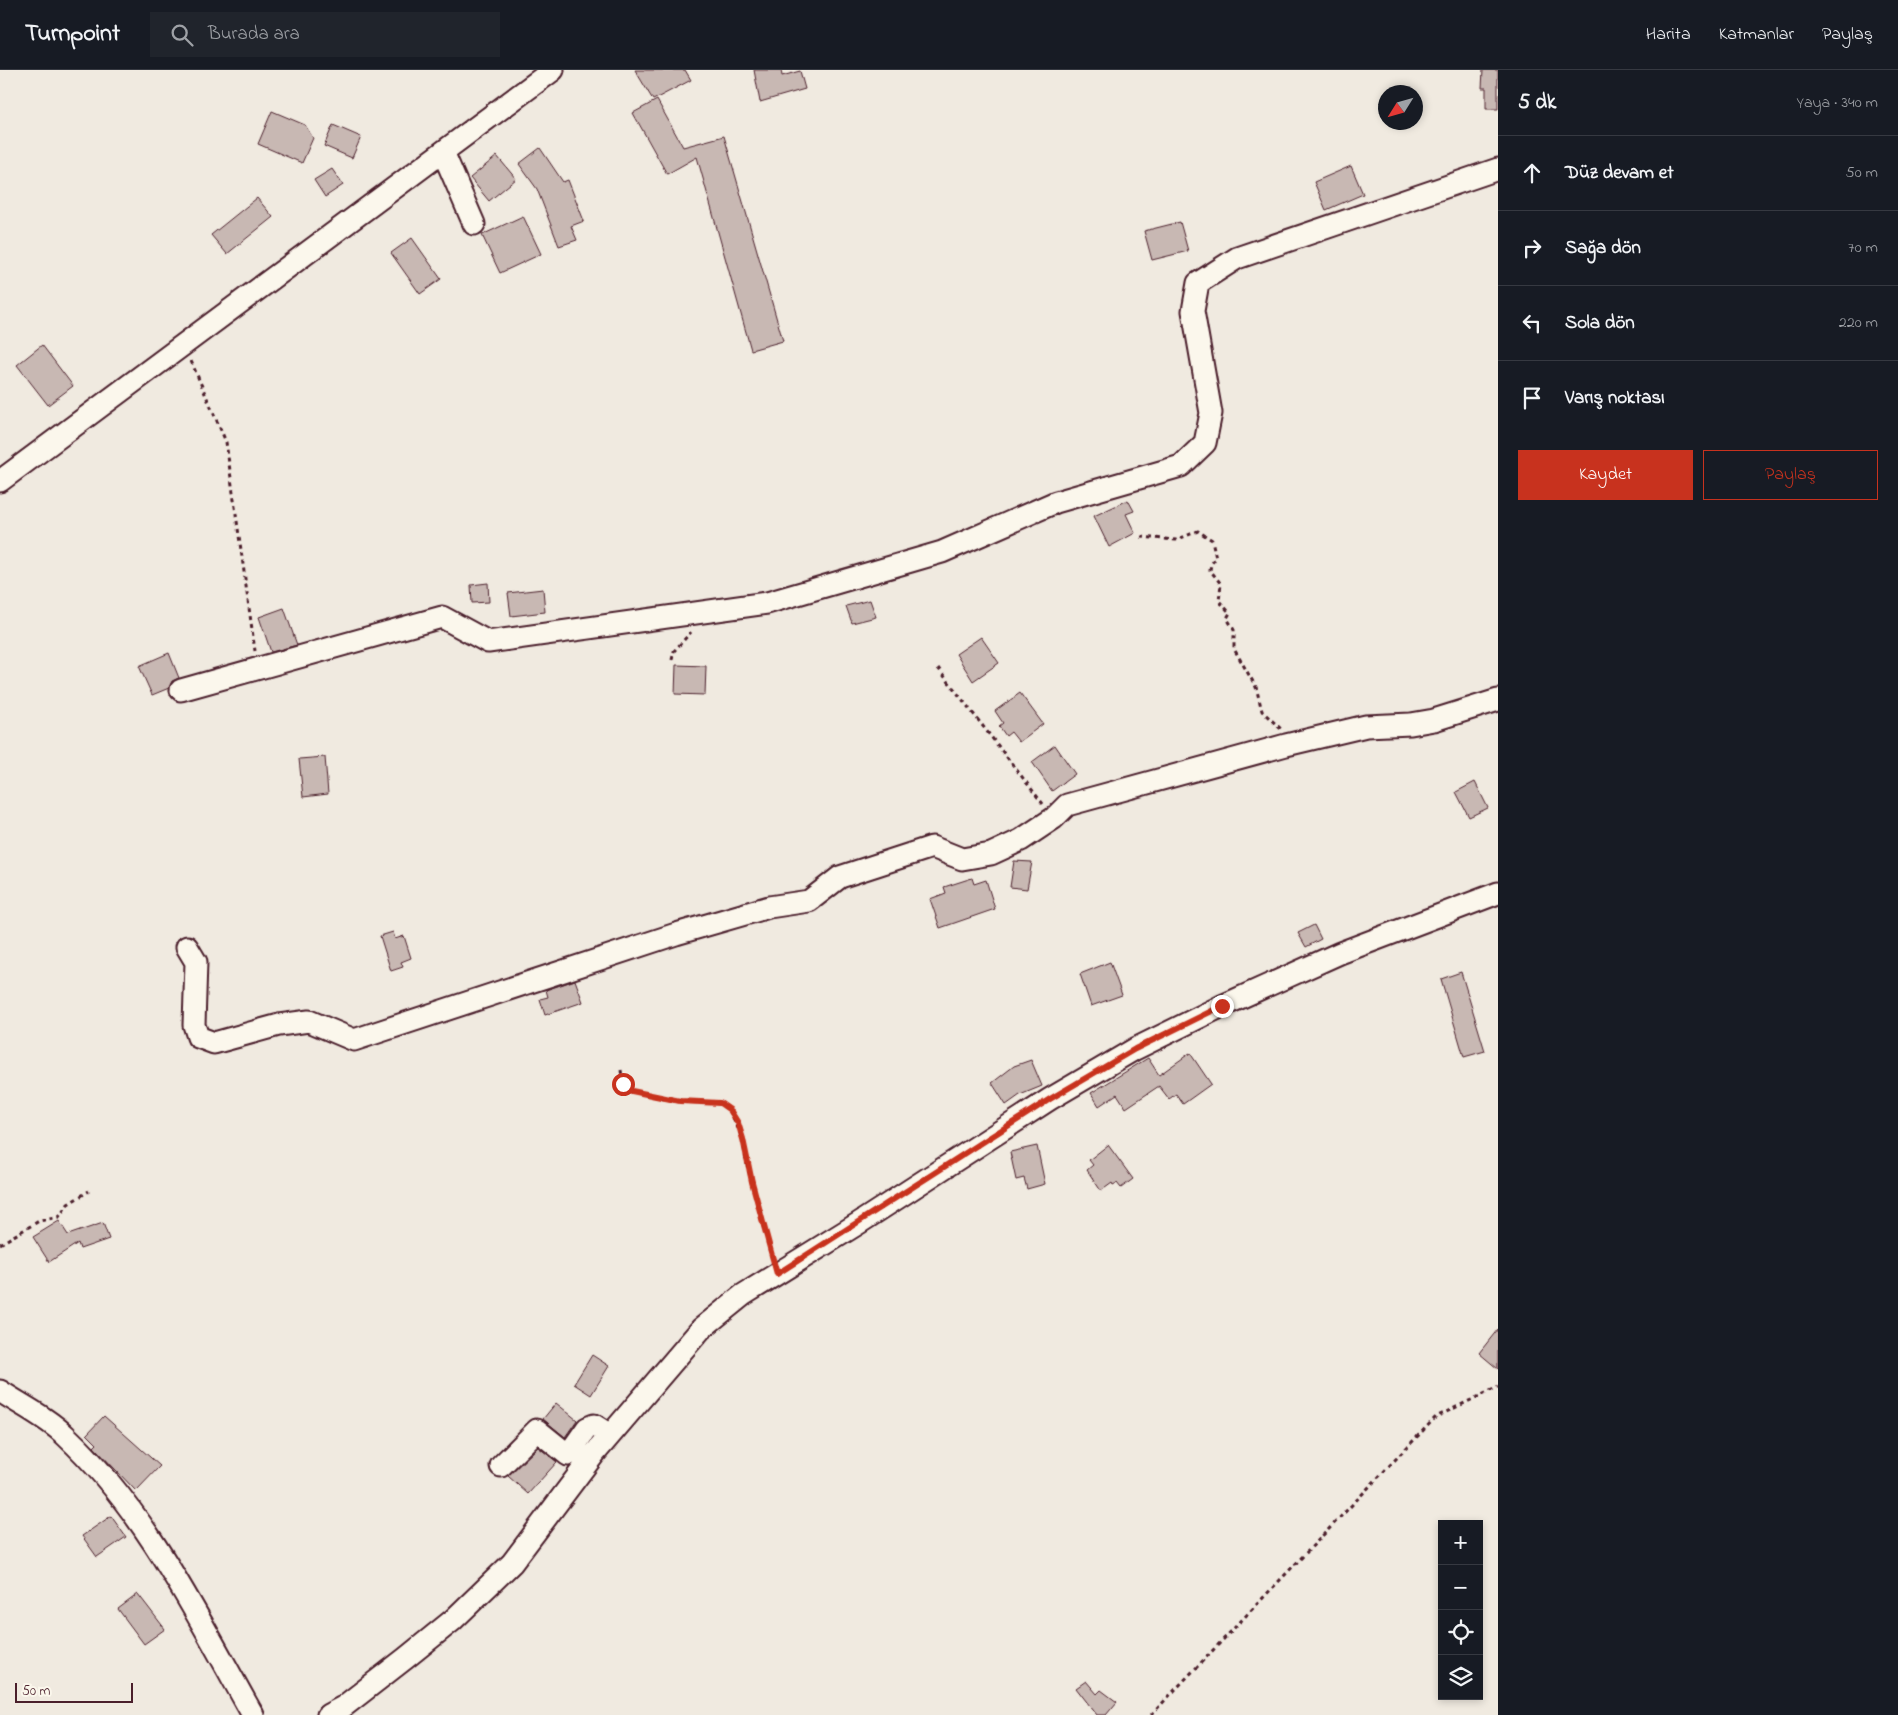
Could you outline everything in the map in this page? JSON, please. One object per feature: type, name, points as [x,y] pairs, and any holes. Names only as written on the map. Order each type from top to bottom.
[{"type":"street","points":[[0,482],[553,70]]},
{"type":"street","points":[[443,152],[474,224]]},
{"type":"street","points":[[181,690],[442,617],[488,642],[767,603],[942,552],[1056,502],[1180,466],[1206,443],[1211,413],[1193,311],[1198,283],[1237,258],[1498,169]]},
{"type":"street","points":[[187,947],[196,962],[194,1025],[198,1037],[214,1043],[279,1025],[309,1021],[354,1040],[676,934],[769,908],[809,901],[840,877],[932,847],[962,859],[991,854],[1021,840],[1054,818],[1067,805],[1366,726],[1411,724],[1434,720],[1498,700]]},
{"type":"street","points":[[328,1715],[343,1707],[453,1620],[512,1563],[610,1435],[700,1329],[743,1295],[1050,1099],[1135,1049],[1222,1006],[1340,953],[1498,893]]},
{"type":"street","points":[[0,1391],[65,1434],[114,1488],[153,1541],[253,1715]]},
{"type":"street","points":[[501,1466],[537,1430],[568,1455],[587,1428],[594,1425],[610,1435]]},
{"type":"path","points":[[183,345],[226,442],[257,669]]},
{"type":"path","points":[[1141,537],[1176,540],[1198,532],[1212,540],[1216,558],[1211,564],[1210,570],[1221,584],[1219,601],[1230,613],[1227,618],[1234,630],[1234,649],[1256,687],[1262,711]]},
{"type":"path","points":[[672,660],[679,643],[694,628],[698,612]]},
{"type":"path","points":[[938,668],[1054,818]]},
{"type":"path","points":[[621,1070],[623,1084],[627,1090],[680,1101],[720,1103],[730,1110],[738,1123],[743,1139],[752,1182],[777,1274]]},
{"type":"path","points":[[0,1244],[39,1222],[59,1216],[68,1204],[89,1192]]},
{"type":"path","points":[[1151,1715],[1436,1417],[1498,1387]]},
{"type":"building","points":[[635,70],[685,70],[691,80],[653,100]]},
{"type":"building","points":[[754,70],[781,70],[782,76],[800,71],[805,89],[760,102]]},
{"type":"building","points":[[1483,70],[1498,70],[1498,109],[1486,109],[1486,88],[1482,88]]},
{"type":"building","points":[[657,100],[683,147],[724,136],[783,341],[751,350],[697,157],[667,174],[633,113]]},
{"type":"building","points":[[272,111],[305,125],[313,138],[302,163],[258,144]]},
{"type":"building","points":[[333,125],[361,137],[352,158],[324,146]]},
{"type":"building","points":[[540,148],[563,182],[568,180],[584,221],[571,226],[577,240],[559,246],[537,189],[519,164]]},
{"type":"building","points":[[497,156],[516,179],[489,201],[470,178]]},
{"type":"building","points":[[1351,166],[1363,194],[1326,210],[1314,182]]},
{"type":"building","points":[[332,169],[343,185],[325,197],[314,180]]},
{"type":"building","points":[[257,198],[273,217],[227,254],[211,235]]},
{"type":"building","points":[[523,216],[541,254],[500,273],[482,235]]},
{"type":"building","points":[[1180,222],[1188,251],[1152,260],[1144,231]]},
{"type":"building","points":[[412,238],[441,279],[420,294],[391,253]]},
{"type":"building","points":[[42,345],[73,386],[48,405],[17,365]]},
{"type":"building","points":[[1128,500],[1134,511],[1126,514],[1135,533],[1109,547],[1094,516]]},
{"type":"building","points":[[488,583],[489,602],[472,603],[471,585]]},
{"type":"building","points":[[543,589],[545,612],[511,616],[508,593]]},
{"type":"building","points":[[870,600],[876,617],[852,623],[846,606]]},
{"type":"building","points":[[284,608],[297,645],[271,652],[259,617]]},
{"type":"building","points":[[981,637],[999,663],[973,681],[956,654]]},
{"type":"building","points":[[169,653],[179,678],[172,681],[169,688],[152,695],[139,666]]},
{"type":"building","points":[[676,665],[706,666],[705,695],[675,694]]},
{"type":"building","points":[[1020,693],[1043,724],[1019,742],[1011,732],[1006,736],[999,726],[1003,723],[995,711]]},
{"type":"building","points":[[1055,745],[1075,774],[1052,791],[1032,762]]},
{"type":"building","points":[[325,757],[328,794],[303,797],[299,759]]},
{"type":"building","points":[[1475,782],[1488,808],[1469,817],[1456,792]]},
{"type":"building","points":[[1014,861],[1032,862],[1027,889],[1010,887]]},
{"type":"building","points":[[972,878],[974,884],[986,880],[995,909],[940,928],[930,899],[946,893],[944,887]]},
{"type":"building","points":[[1314,925],[1321,939],[1306,947],[1298,933]]},
{"type":"building","points":[[393,932],[395,939],[404,936],[411,958],[401,962],[403,967],[391,971],[380,936]]},
{"type":"building","points":[[1110,962],[1122,995],[1091,1006],[1080,974]]},
{"type":"building","points":[[1461,972],[1485,1051],[1464,1057],[1441,979]]},
{"type":"building","points":[[575,980],[583,1002],[545,1015],[540,999],[548,997],[546,990]]},
{"type":"building","points":[[1190,1053],[1211,1084],[1183,1104],[1176,1094],[1169,1099],[1159,1086],[1126,1108],[1117,1094],[1099,1106],[1091,1093],[1148,1058],[1159,1075]]},
{"type":"building","points":[[1031,1060],[1042,1086],[1020,1095],[1006,1105],[992,1083],[1014,1066]]},
{"type":"building","points":[[1108,1145],[1133,1179],[1121,1188],[1117,1183],[1113,1185],[1112,1183],[1101,1191],[1087,1170],[1093,1165],[1089,1160]]},
{"type":"building","points":[[1037,1146],[1045,1184],[1027,1189],[1024,1178],[1016,1180],[1010,1152]]},
{"type":"building","points":[[59,1221],[68,1235],[103,1223],[109,1239],[80,1249],[78,1243],[49,1262],[33,1237]]},
{"type":"building","points":[[1498,1329],[1498,1369],[1479,1353]]},
{"type":"building","points":[[592,1355],[609,1366],[591,1395],[574,1384]]},
{"type":"building","points":[[556,1403],[577,1420],[565,1437],[543,1419]]},
{"type":"building","points":[[104,1416],[160,1466],[136,1491],[94,1447],[97,1444],[87,1434]]},
{"type":"building","points":[[538,1447],[557,1462],[528,1494],[508,1476]]},
{"type":"building","points":[[111,1516],[126,1537],[97,1557],[82,1536]]},
{"type":"building","points":[[138,1594],[165,1629],[144,1644],[118,1609]]},
{"type":"building","points":[[1086,1681],[1097,1694],[1101,1690],[1117,1702],[1106,1715],[1097,1715],[1076,1688]]},
{"type":"route","points":[[623,1084],[627,1090],[680,1101],[720,1103],[730,1110],[738,1123],[743,1139],[747,1163],[777,1274],[1050,1099],[1135,1049],[1222,1006]]}]
